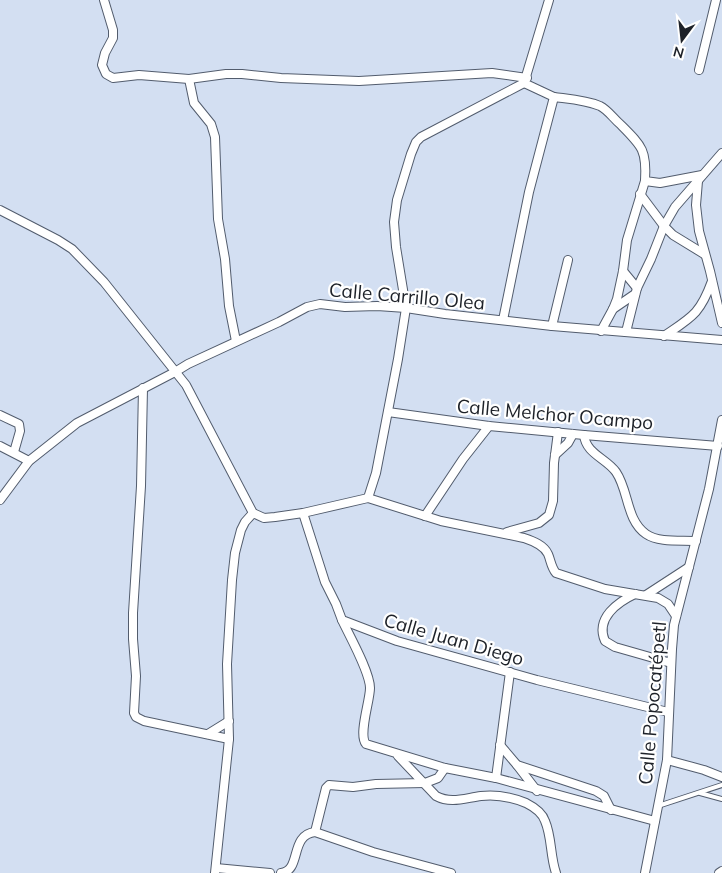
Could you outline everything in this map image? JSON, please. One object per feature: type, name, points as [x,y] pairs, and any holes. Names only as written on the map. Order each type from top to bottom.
[{"type":"street","points":[[104,0],[113,30],[113,38],[102,65],[109,76],[117,79],[139,75],[189,79],[226,74],[359,81],[492,73],[526,80],[554,97],[591,103],[602,107],[640,145],[645,160],[645,182],[626,240],[620,286],[613,309],[601,331]]},
{"type":"street","points":[[368,498],[376,472],[388,412],[406,308],[394,222],[397,200],[416,142],[434,130],[526,80],[549,0]]},
{"type":"street","points":[[700,70],[716,0]]},
{"type":"street","points":[[189,79],[194,103],[211,124],[215,137],[218,219],[225,259],[229,306],[236,341]]},
{"type":"street","points":[[502,320],[529,192],[554,97]]},
{"type":"street","points":[[626,332],[636,291],[652,259],[664,226],[675,207],[722,153]]},
{"type":"street","points":[[645,182],[660,183],[700,178]]},
{"type":"street","points":[[700,178],[696,216],[722,323]]},
{"type":"street","points":[[640,194],[673,236],[704,254]]},
{"type":"street","points":[[0,210],[58,240],[78,255],[104,282],[192,396],[253,513],[270,518],[303,513],[368,498],[460,525],[524,538],[540,545],[548,552],[552,568],[560,575],[604,589],[658,598],[668,604],[676,616]]},
{"type":"street","points":[[552,326],[568,260]]},
{"type":"street","points":[[623,271],[636,291]]},
{"type":"street","points":[[664,336],[698,311],[712,281]]},
{"type":"street","points":[[613,309],[636,291]]},
{"type":"street","name":"Calle Carrillo Olea","points":[[0,500],[29,461],[77,423],[183,367],[312,305],[406,308],[601,331],[722,340]]},
{"type":"street","points":[[143,388],[141,486],[132,639],[136,676],[134,713],[136,717],[144,721],[228,739]]},
{"type":"street","name":"Calle Melchor Ocampo","points":[[388,412],[489,426],[718,446]]},
{"type":"street","points":[[0,414],[19,424],[20,430],[14,452]]},
{"type":"street","name":"Calle Popocatépetl","points":[[646,873],[667,760],[671,663],[676,616],[696,541],[718,446],[722,420]]},
{"type":"street","points":[[425,516],[463,459],[489,426]]},
{"type":"street","points":[[503,533],[533,525],[550,515],[553,501],[558,432]]},
{"type":"street","points":[[555,456],[568,443],[573,434]]},
{"type":"street","points":[[584,435],[585,442],[590,450],[615,472],[636,523],[645,533],[659,539],[696,541]]},
{"type":"street","points":[[0,446],[29,461]]},
{"type":"street","points":[[253,513],[241,530],[233,567],[227,664],[228,739],[216,871],[270,873]]},
{"type":"street","points":[[303,513],[325,582],[370,682],[363,740],[366,744],[445,768],[496,778],[537,791],[655,821]]},
{"type":"street","points":[[646,595],[689,567]]},
{"type":"street","points":[[635,594],[615,606],[606,615],[602,633],[605,640],[615,647],[671,663]]},
{"type":"street","name":"Calle Juan Diego","points":[[342,620],[397,641],[668,712]]},
{"type":"street","points":[[496,778],[510,672]]},
{"type":"street","points":[[208,734],[229,721]]},
{"type":"street","points":[[500,745],[537,791]]},
{"type":"street","points":[[396,754],[436,796],[442,799],[455,801],[481,796],[514,798],[539,811],[546,821],[556,873]]},
{"type":"street","points":[[667,760],[722,777]]},
{"type":"street","points":[[517,765],[596,791],[604,796],[611,810]]},
{"type":"street","points":[[315,832],[326,788],[329,785],[353,787],[376,784],[425,783],[438,778],[445,768]]},
{"type":"street","points":[[281,873],[289,871],[301,840],[308,834],[315,832],[373,852],[451,873]]},
{"type":"street","points":[[718,873],[722,871]]},
{"type":"lane","points":[[658,806],[722,785]]},
{"type":"lane","points":[[700,793],[722,799]]}]
